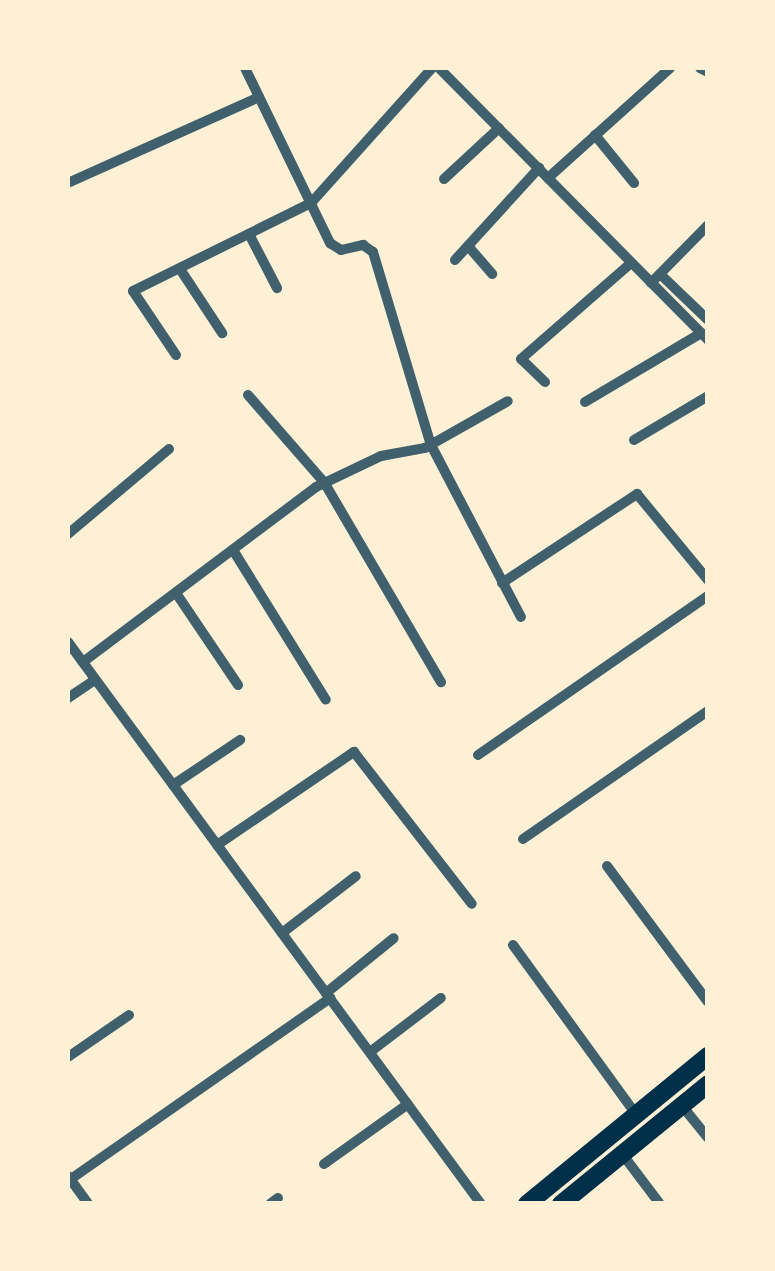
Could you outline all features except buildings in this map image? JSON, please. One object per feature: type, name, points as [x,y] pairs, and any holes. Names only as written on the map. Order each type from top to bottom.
[{"type":"main road","points":[[527,1204],[638,1118],[708,1056]]},
{"type":"main road","points":[[566,1202],[708,1084]]},
{"type":"street","points":[[245,68],[330,243],[341,250],[363,245],[372,252],[432,445],[521,618]]},
{"type":"street","points":[[176,355],[133,292],[310,203],[436,68],[631,264],[708,320]]},
{"type":"street","points":[[548,178],[670,68]]},
{"type":"street","points":[[700,68],[708,72]]},
{"type":"street","points":[[70,182],[259,97]]},
{"type":"street","points":[[444,180],[499,128]]},
{"type":"street","points":[[595,135],[634,183]]},
{"type":"street","points":[[455,260],[538,168]]},
{"type":"street","points":[[655,278],[708,225]]},
{"type":"street","points":[[249,234],[277,288]]},
{"type":"street","points":[[468,246],[492,274]]},
{"type":"street","points":[[545,382],[521,360],[631,264]]},
{"type":"street","points":[[180,268],[222,333]]},
{"type":"street","points":[[585,402],[704,337],[655,278]]},
{"type":"street","points":[[248,394],[324,482],[441,682]]},
{"type":"street","points":[[634,440],[708,396]]},
{"type":"street","points":[[83,662],[324,482],[381,456],[432,445],[508,401]]},
{"type":"street","points":[[68,534],[168,448]]},
{"type":"street","points":[[502,583],[638,494],[708,580]]},
{"type":"street","points":[[232,550],[326,700]]},
{"type":"street","points":[[176,593],[238,685]]},
{"type":"street","points":[[478,756],[708,596]]},
{"type":"street","points":[[68,642],[481,1204]]},
{"type":"street","points":[[68,698],[96,680]]},
{"type":"street","points":[[522,839],[708,711]]},
{"type":"street","points":[[173,785],[240,740]]},
{"type":"street","points":[[217,844],[354,752],[472,904]]},
{"type":"street","points":[[607,866],[708,1002]]},
{"type":"street","points":[[282,933],[356,876]]},
{"type":"street","points":[[88,1204],[68,1178],[328,995],[394,938]]},
{"type":"street","points":[[513,945],[638,1118]]},
{"type":"street","points":[[370,1052],[442,998]]},
{"type":"street","points":[[68,1057],[128,1016]]},
{"type":"street","points":[[324,1164],[408,1104]]},
{"type":"street","points":[[683,1107],[708,1138]]},
{"type":"street","points":[[623,1155],[660,1204]]}]
